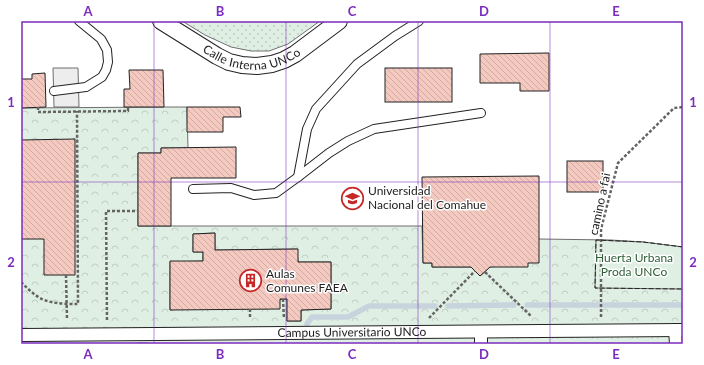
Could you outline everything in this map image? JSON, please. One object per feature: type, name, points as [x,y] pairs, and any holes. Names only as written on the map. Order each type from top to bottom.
[{"type":"street","name":"Calle Interna UNCo","points":[[161,21],[229,62],[257,66],[272,64],[290,57],[339,21]]},
{"type":"street","name":"Campus Universitario UNCo","points":[[21,335],[415,332],[481,338],[547,332],[679,330]]},
{"type":"street","points":[[676,344],[679,330]]},
{"type":"lane","points":[[54,91],[86,88],[102,77],[106,70],[108,62],[107,50],[104,44],[101,39],[79,21]]},
{"type":"lane","points":[[298,177],[308,129],[316,109],[356,64],[419,21]]},
{"type":"lane","points":[[193,189],[231,188],[254,195],[276,193],[329,153],[348,141],[374,129],[481,113]]},
{"type":"path","points":[[38,107],[38,112],[128,111],[128,107]]},
{"type":"path","name":"camino a fai","points":[[601,312],[601,229],[618,163],[674,108],[683,107]]},
{"type":"path","points":[[21,282],[41,298],[53,302],[78,304],[77,111]]},
{"type":"path","points":[[107,334],[106,211],[138,211]]},
{"type":"path","points":[[415,332],[475,271]]},
{"type":"path","points":[[485,272],[547,332]]},
{"type":"path","points":[[66,275],[66,304]]},
{"type":"path","points":[[283,299],[284,333]]},
{"type":"green space","points":[[182,21],[320,21],[288,44],[269,51],[251,51],[231,47],[205,35]]},
{"type":"green space","points":[[187,107],[188,148],[161,148],[161,153],[138,153],[138,226],[422,226],[423,263],[432,263],[432,267],[471,267],[480,276],[490,267],[528,263],[539,239],[611,240],[683,247],[683,344],[21,344],[21,108]],"holes":[[[215,233],[215,250],[297,249],[298,262],[331,262],[331,309],[301,310],[301,321],[287,321],[287,299],[170,310],[170,262],[203,261],[203,252],[193,252],[193,234]]]},
{"type":"green space","name":"Huerta Urbana Proda UNCo","points":[[596,240],[643,242],[683,247],[683,289],[595,288]]},
{"type":"shaded area","points":[[53,68],[78,68],[79,107],[54,107]]},
{"type":"building","points":[[549,53],[549,91],[520,91],[520,83],[480,83],[480,54]]},
{"type":"building","points":[[385,68],[452,68],[452,102],[385,102]]},
{"type":"building","points":[[129,70],[163,70],[164,107],[124,107],[124,89],[130,89]]},
{"type":"building","points":[[45,73],[46,107],[21,108],[21,79],[32,79],[32,74]]},
{"type":"building","points":[[187,107],[240,107],[241,117],[223,117],[223,132],[187,132]]},
{"type":"building","points":[[75,139],[75,275],[44,275],[44,239],[21,239],[21,140]]},
{"type":"building","points":[[236,147],[236,178],[171,178],[171,226],[138,226],[138,153],[161,153],[161,148]]},
{"type":"building","points":[[567,161],[603,161],[603,192],[567,192]]},
{"type":"building","points":[[539,176],[539,263],[528,263],[528,267],[490,267],[480,276],[471,267],[432,267],[432,263],[423,263],[422,177]]},
{"type":"building","name":"Aulas Comunes FAEA","points":[[215,233],[215,250],[298,249],[298,262],[331,262],[331,309],[301,310],[301,321],[287,321],[287,299],[280,299],[280,309],[170,310],[170,261],[203,261],[203,252],[193,252],[193,234]]},
{"type":"waterway","points":[[448,306],[514,305]]},
{"type":"waterway","points":[[527,305],[683,305]]},
{"type":"waterway","points":[[307,324],[312,317],[348,317],[369,306],[435,306]]},
{"type":"fence","points":[[683,247],[643,242],[596,240],[595,288],[683,289]]},
{"type":"place","name":"Universidad Nacional del Comahue","points":[[352,198]]},
{"type":"place","name":"Aulas Comunes FAEA","points":[[250,281]]}]
